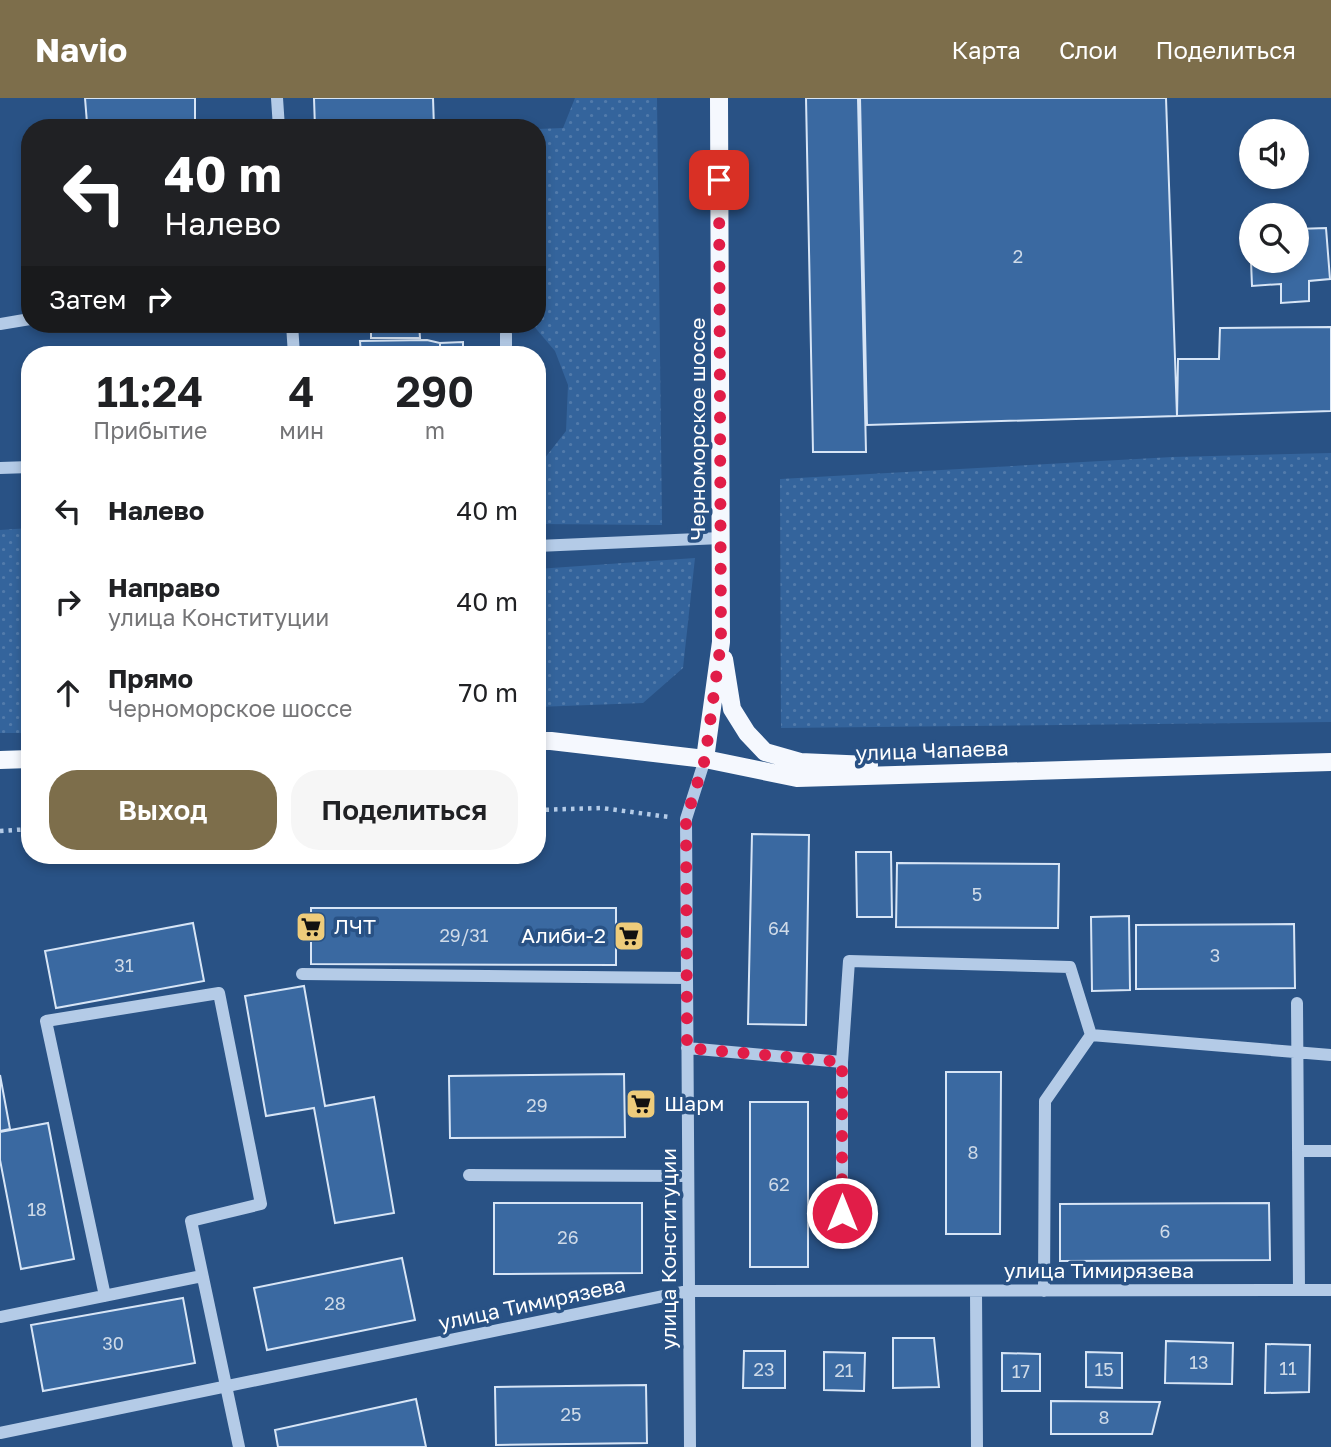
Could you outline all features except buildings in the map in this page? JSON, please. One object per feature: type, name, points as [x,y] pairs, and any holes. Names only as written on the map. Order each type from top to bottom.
[{"type":"main road","name":"Черноморское шоссе","points":[[705,759],[721,642],[719,98]]},
{"type":"main road","points":[[721,642],[732,709],[747,733],[765,752],[800,762],[870,765],[928,774]]},
{"type":"main road","name":"улица Чапаева","points":[[546,741],[705,759],[797,778],[1331,762]]},
{"type":"main road","points":[[0,760],[21,759]]},
{"type":"street","points":[[277,98],[278,119]]},
{"type":"street","points":[[0,324],[21,320]]},
{"type":"street","points":[[506,334],[506,346]]},
{"type":"street","points":[[0,468],[21,467]]},
{"type":"street","points":[[546,546],[721,538]]},
{"type":"street","name":"улица Конституции","points":[[690,1447],[686,819],[705,759]]},
{"type":"street","points":[[842,1213],[842,1062],[849,961],[1070,967],[1091,1035]]},
{"type":"street","points":[[302,974],[687,978]]},
{"type":"street","points":[[105,1296],[46,1021],[219,993],[261,1204],[191,1222],[239,1447]]},
{"type":"street","points":[[1297,1003],[1299,1290]]},
{"type":"street","points":[[1091,1035],[1331,1055]]},
{"type":"street","points":[[1044,1291],[1045,1101],[1091,1035]]},
{"type":"street","points":[[687,1048],[842,1062]]},
{"type":"street","points":[[1298,1151],[1331,1152]]},
{"type":"street","points":[[469,1175],[687,1176]]},
{"type":"street","points":[[0,1317],[202,1276]]},
{"type":"street","name":"улица Тимирязева","points":[[0,1433],[688,1292],[1331,1290]]},
{"type":"street","points":[[976,1291],[977,1447]]},
{"type":"path","points":[[546,810],[602,808],[686,819]]},
{"type":"path","points":[[0,831],[21,830]]},
{"type":"shaded area","points":[[575,98],[657,98],[662,525],[546,524],[546,457],[566,431],[568,385],[555,351],[540,333],[546,333],[546,129],[563,128]]},
{"type":"shaded area","points":[[1331,453],[1331,722],[781,728],[780,479],[1172,457]]},
{"type":"shaded area","points":[[21,529],[21,733],[0,733],[0,530]]},
{"type":"shaded area","points":[[695,558],[683,668],[643,703],[546,707],[546,568]]},
{"type":"place","name":"ЛЧТ","points":[[311,927]]},
{"type":"place","name":"Алиби-2","points":[[629,936]]},
{"type":"place","name":"Шарм","points":[[641,1104]]},
{"type":"route","points":[[719,180],[721,642],[705,759],[686,819],[687,1048],[842,1062],[842,1213]]}]
